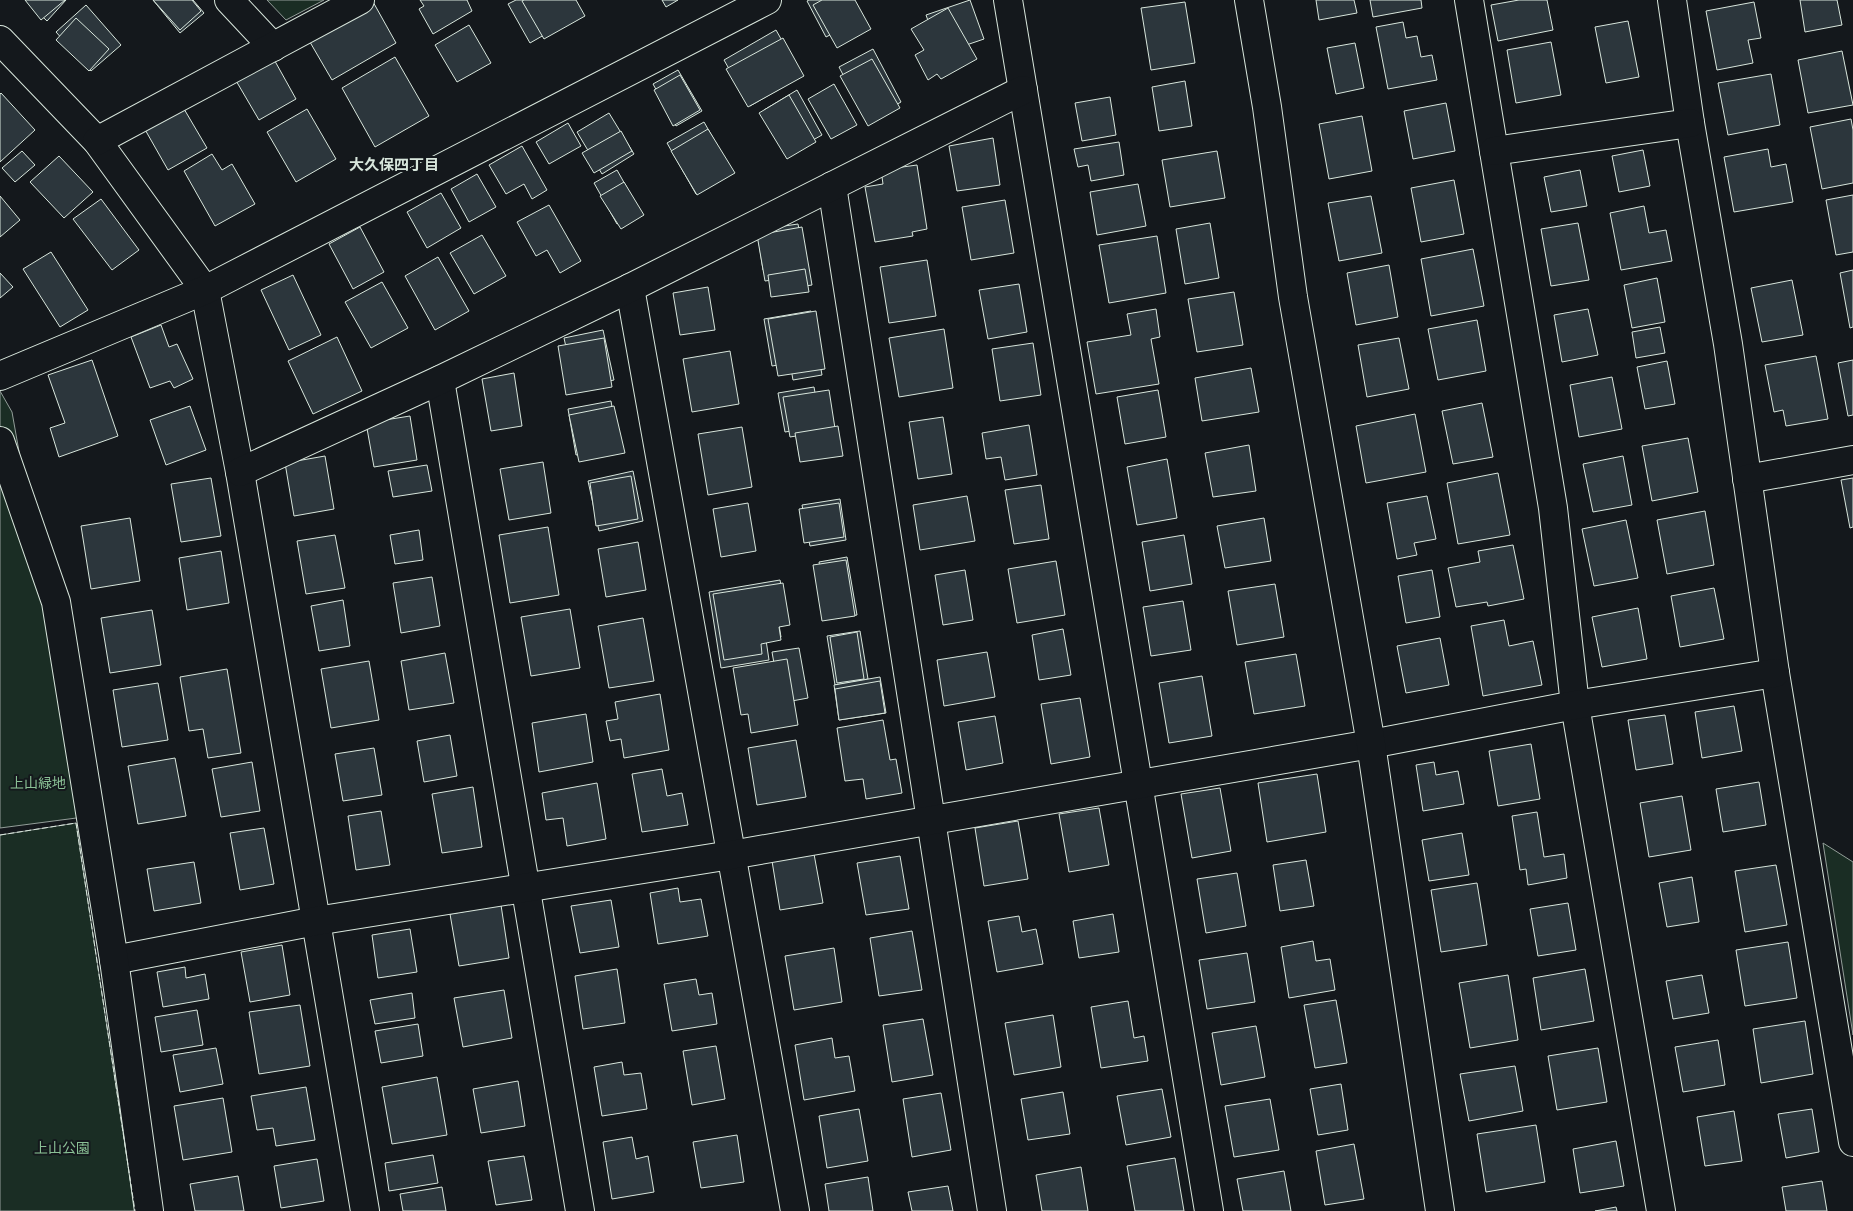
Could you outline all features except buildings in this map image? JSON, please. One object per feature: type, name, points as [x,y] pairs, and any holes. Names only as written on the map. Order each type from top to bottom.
[{"type":"street","points":[[229,0],[273,47]]},
{"type":"street","points":[[97,141],[360,0]]},
{"type":"street","points":[[0,376],[205,290],[767,0]]},
{"type":"street","points":[[1008,0],[1209,1211]]},
{"type":"street","points":[[1249,0],[1267,107],[1293,297],[1370,744],[1440,1211]]},
{"type":"street","points":[[1469,0],[1553,508],[1575,705],[1662,1211]]},
{"type":"street","points":[[1672,0],[1690,122],[1728,344],[1775,673],[1853,1142]]},
{"type":"street","points":[[0,40],[97,141],[205,290],[240,472],[365,1211]]},
{"type":"street","points":[[240,472],[440,380],[630,288],[1023,90]]},
{"type":"street","points":[[1494,151],[1690,122]]},
{"type":"street","points":[[832,186],[992,1211]]},
{"type":"street","points":[[630,288],[795,1211]]},
{"type":"street","points":[[440,380],[580,1211]]},
{"type":"street","points":[[0,441],[56,602],[114,960],[149,1211]]},
{"type":"street","points":[[1748,479],[1853,460]]},
{"type":"street","points":[[114,960],[316,921],[731,855],[1370,744],[1575,705],[1775,673]]},
{"type":"green space","points":[[267,0],[324,0],[286,20]]},
{"type":"green space","name":"上山緑地","points":[[0,391],[12,412],[84,817],[0,828]]},
{"type":"green space","name":"上山公園","points":[[76,823],[135,1211],[0,1211],[0,835]]},
{"type":"green space","points":[[1823,843],[1853,862],[1853,1035]]},
{"type":"fence","points":[[0,835],[76,823],[135,1211]]},
{"type":"district","name":"大久保四丁目","points":[[394,164]]}]
